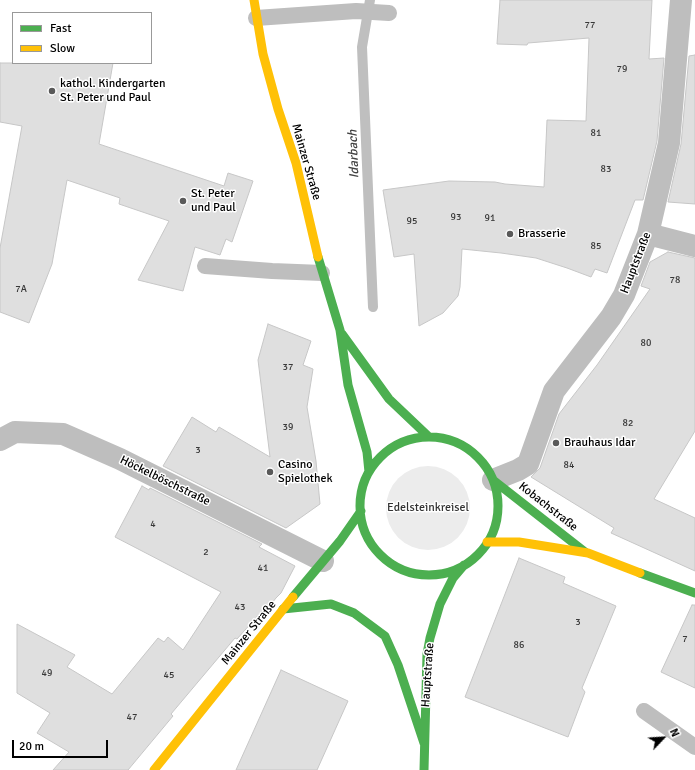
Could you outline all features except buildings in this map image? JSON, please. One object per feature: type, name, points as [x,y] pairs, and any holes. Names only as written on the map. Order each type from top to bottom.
[{"type":"main road","name":"Mainzer Straße","points":[[254,0],[263,54],[278,109],[296,163],[322,273],[340,330],[348,385],[365,442],[369,472]]},
{"type":"main road","name":"Mainzer Straße","points":[[340,330],[389,399],[429,437]]},
{"type":"main road","points":[[429,437],[446,439],[468,448],[485,466],[493,480],[497,496],[498,512],[494,528],[487,542],[477,555],[464,565],[441,573],[425,574],[409,571],[394,565],[381,555],[371,542],[364,527],[361,511],[363,487],[369,472],[379,459],[391,448],[413,438],[429,437]]},
{"type":"main road","name":"Kobachstraße","points":[[493,480],[588,554]]},
{"type":"main road","name":"Mainzer Straße","points":[[154,770],[283,609],[340,541],[361,511]]},
{"type":"main road","name":"Kobachstraße","points":[[487,542],[520,542],[588,554],[695,593]]},
{"type":"main road","name":"Hauptstraße","points":[[424,770],[427,654],[430,638],[440,604],[453,578],[464,565]]},
{"type":"main road","points":[[283,609],[331,604],[354,613],[385,636],[398,665],[424,743]]},
{"type":"street","name":"Hauptstraße","points":[[493,480],[518,470],[528,464],[554,391],[612,318],[624,295],[648,234],[669,143],[681,0]]},
{"type":"street","points":[[648,234],[695,246]]},
{"type":"street","name":"Höckelböschstraße","points":[[0,440],[15,432],[63,434],[120,459],[324,561]]},
{"type":"lane","points":[[256,18],[356,11],[389,13]]},
{"type":"lane","points":[[205,266],[322,273]]},
{"type":"lane","points":[[644,711],[695,747]]},
{"type":"green space","name":"Edelsteinkreisel","points":[[428,466],[444,469],[458,478],[467,492],[470,508],[467,524],[458,538],[444,547],[428,550],[412,547],[398,538],[389,524],[386,508],[389,492],[398,478],[412,469]]},
{"type":"waterway","name":"Idarbach","points":[[370,0],[362,47],[373,307]]},
{"type":"traffic: fast","points":[[318,257],[340,330],[348,385],[367,452],[369,472]]},
{"type":"traffic: fast","points":[[342,334],[389,399],[429,437]]},
{"type":"traffic: fast","points":[[429,437],[449,440],[461,445],[478,457],[490,474],[495,486],[498,506],[495,526],[490,538],[478,555],[461,567],[449,572],[429,575],[409,572],[397,567],[380,555],[368,538],[363,526],[360,506],[363,486],[368,474],[380,457],[397,445],[409,440],[429,437]]},
{"type":"traffic: fast","points":[[493,480],[585,552]]},
{"type":"traffic: fast","points":[[293,597],[340,541],[361,511]]},
{"type":"traffic: fast","points":[[424,770],[427,654],[430,638],[440,604],[453,578],[464,565]]},
{"type":"traffic: fast","points":[[640,573],[695,593]]},
{"type":"traffic: fast","points":[[283,609],[331,604],[354,613],[385,636],[398,665],[424,743]]},
{"type":"traffic: slow","points":[[254,0],[263,54],[278,109],[296,163],[318,257]]},
{"type":"traffic: slow","points":[[487,542],[519,542],[588,553],[640,573]]},
{"type":"traffic: slow","points":[[154,770],[293,597]]},
{"type":"place","name":"kathol. Kindergarten St. Peter und Paul","points":[[52,91]]},
{"type":"place","name":"St. Peter und Paul","points":[[183,201]]},
{"type":"place","name":"Brasserie","points":[[510,234]]},
{"type":"place","name":"Brauhaus Idar","points":[[556,443]]},
{"type":"place","name":"Casino Spielothek","points":[[270,472]]}]
